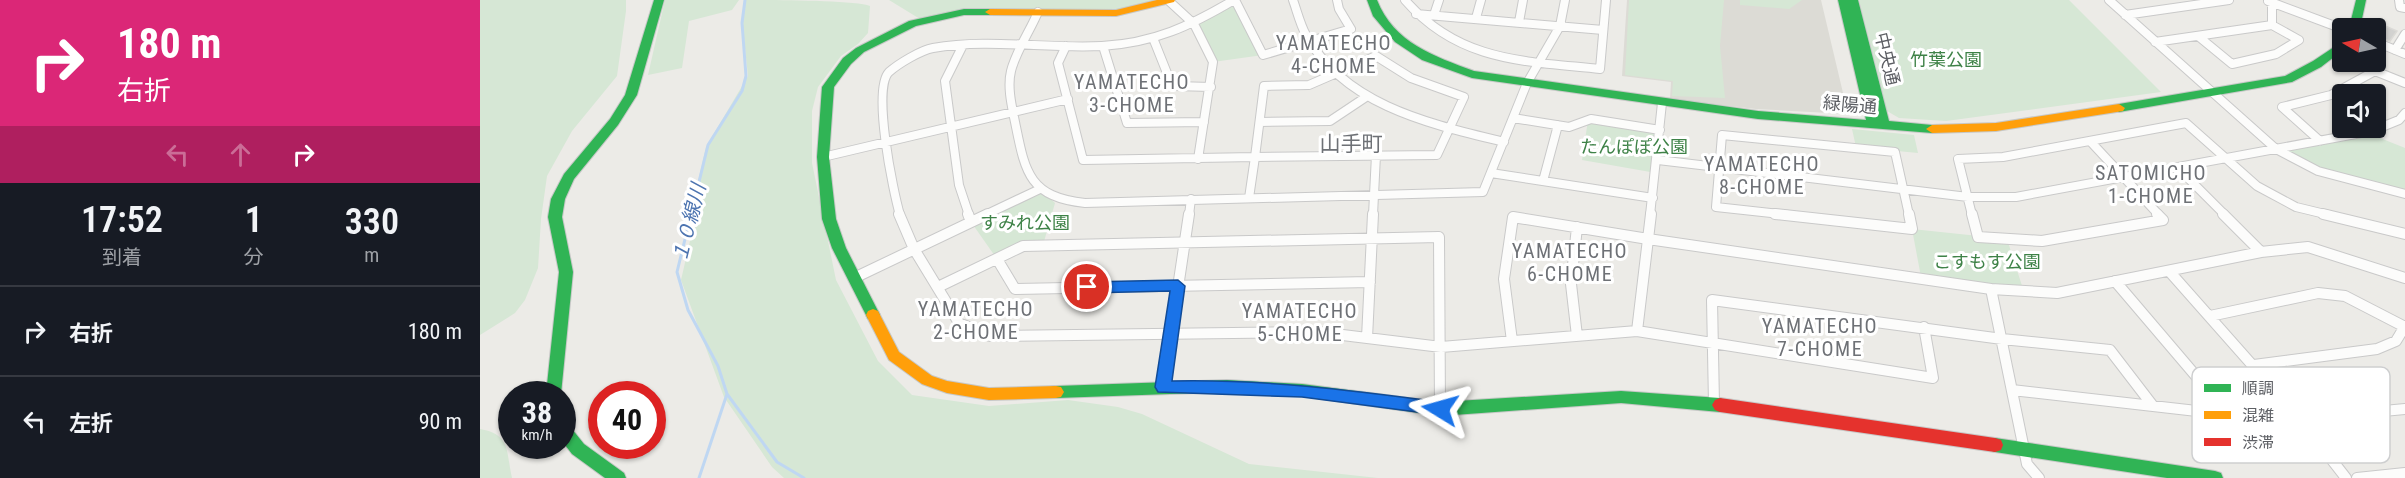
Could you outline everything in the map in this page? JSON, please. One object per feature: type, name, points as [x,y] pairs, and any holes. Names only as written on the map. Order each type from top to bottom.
[{"type":"street","points":[[554,381],[566,272],[555,217],[558,199],[570,177],[614,122],[631,95],[659,0]]},
{"type":"street","points":[[1198,159],[1214,62],[1194,24],[1170,0],[1116,13],[964,12],[939,16],[913,23],[860,50],[848,61],[828,87],[823,157],[829,219],[855,278],[894,356],[927,380],[947,387],[989,394],[1227,386],[1302,390],[1440,409],[1621,397],[1714,404],[2215,478]]},
{"type":"street","points":[[1337,0],[1339,9],[1351,29],[1310,43],[1263,55],[1235,0],[1194,24],[1154,38],[1103,46],[963,45],[930,48],[888,73],[882,88],[886,142],[894,197],[914,249],[959,323],[990,336],[1318,332],[1441,347],[1637,331],[1933,378],[1924,327]]},
{"type":"street","points":[[1293,0],[1298,20],[1310,43],[1336,72],[1366,97],[1450,128],[1504,142]]},
{"type":"street","name":"緑陽通","points":[[1372,0],[1380,19],[1392,35],[1417,53],[1442,65],[1472,74],[1662,103],[1758,115],[1879,126],[1949,130],[1996,127],[2288,79],[2314,68],[2332,56]]},
{"type":"street","points":[[1405,0],[1432,30],[1462,46],[1539,62],[1599,69],[1606,0]]},
{"type":"street","points":[[1434,15],[1439,0]]},
{"type":"street","points":[[1476,18],[1481,0]]},
{"type":"street","points":[[1519,22],[1523,0]]},
{"type":"street","points":[[1038,12],[1011,72],[1010,88],[1024,166],[1029,178],[1040,189],[1056,198],[1078,202],[1477,194],[1483,192],[1527,83],[1560,26],[1565,0]]},
{"type":"street","name":"中央通","points":[[1844,0],[1879,126]]},
{"type":"street","name":"中央通","points":[[1853,0],[1879,126]]},
{"type":"street","points":[[2109,0],[2276,149],[2318,171],[2405,194]]},
{"type":"street","points":[[2125,15],[2229,0]]},
{"type":"street","points":[[2272,25],[2270,0],[2332,25]]},
{"type":"street","points":[[2356,18],[2361,0]]},
{"type":"street","points":[[2399,0],[2400,7],[2405,8]]},
{"type":"street","points":[[1416,14],[1603,30]]},
{"type":"street","points":[[2155,42],[2272,25],[2299,39],[2290,48],[2262,58],[2232,64],[2198,36]]},
{"type":"street","points":[[2395,50],[2405,34]]},
{"type":"street","points":[[1154,38],[1171,83],[1175,87],[1211,87]]},
{"type":"street","points":[[963,45],[945,81],[959,185],[971,222]]},
{"type":"street","points":[[1066,46],[1058,63],[1083,160],[1198,159],[1255,158],[1376,155],[1437,155],[1464,97],[1411,78],[1376,56],[1309,85],[1263,86],[1260,122],[1255,158],[1249,198]]},
{"type":"street","points":[[1103,46],[1127,123],[1204,122]]},
{"type":"street","points":[[2386,46],[2405,54]]},
{"type":"street","points":[[2320,141],[2282,107],[2320,100],[2351,89],[2375,71],[2405,83]]},
{"type":"street","points":[[1260,122],[1330,121],[1366,97]]},
{"type":"street","points":[[823,157],[1068,99]]},
{"type":"street","points":[[1637,331],[1658,160],[1662,103]]},
{"type":"street","points":[[1658,160],[1968,197],[2016,197],[2372,130],[2399,120],[2405,113]]},
{"type":"street","points":[[1513,118],[1569,127],[1591,119],[1660,130]]},
{"type":"street","points":[[2090,141],[2163,220],[2042,241],[1978,237],[1958,159],[2003,157],[2186,123],[2257,186],[2296,207],[2405,234]]},
{"type":"street","points":[[1543,180],[1558,124]]},
{"type":"street","points":[[1722,135],[1895,152],[1912,229],[1716,207],[1719,169],[1722,135]]},
{"type":"street","points":[[1367,338],[1376,155]]},
{"type":"street","points":[[2177,167],[2261,252]]},
{"type":"street","points":[[1491,173],[1653,198]]},
{"type":"street","points":[[855,278],[1040,189]]},
{"type":"street","points":[[1163,387],[1191,199]]},
{"type":"street","points":[[1512,341],[1504,279],[1513,217],[1991,289],[2057,293],[2261,252],[2308,247],[2405,278]]},
{"type":"street","points":[[1577,227],[1571,284],[1577,336]]},
{"type":"street","points":[[938,287],[1023,246],[1439,237],[1440,409]]},
{"type":"street","points":[[997,259],[1015,289],[1370,282]]},
{"type":"street","points":[[2169,271],[2254,365],[2378,349],[2396,340],[2405,327],[2345,296],[2318,293],[2210,316]]},
{"type":"street","points":[[2115,281],[2192,371]]},
{"type":"street","points":[[1991,289],[2027,464],[2033,474],[2039,478]]},
{"type":"street","points":[[1714,404],[1712,300],[2002,339],[2110,350],[2153,406]]},
{"type":"street","points":[[2012,390],[2192,411]]},
{"type":"street","points":[[2390,410],[2405,409]]},
{"type":"street","points":[[576,446],[618,478]]},
{"type":"street","points":[[2334,463],[2346,478]]},
{"type":"street","points":[[2357,478],[2405,473]]},
{"type":"shaded area","points":[[1627,0],[1821,0],[1848,114],[1756,109],[1670,99],[1671,82],[1622,76]]},
{"type":"green space","points":[[480,0],[626,0],[626,11],[617,76],[572,131],[547,176],[538,268],[525,300],[515,313],[480,335]]},
{"type":"green space","points":[[665,0],[739,0],[732,10],[689,21],[682,68],[648,75]]},
{"type":"green space","points":[[746,0],[830,1],[870,6],[868,33],[858,44],[841,56],[818,87],[812,111],[812,163],[836,280],[878,361],[912,395],[989,406],[1068,400],[1118,407],[1142,414],[1249,464],[1378,478],[784,478],[772,467],[724,397],[681,280],[693,228],[692,207],[706,147],[748,76],[742,20]]},
{"type":"green space","points":[[889,0],[1170,0],[1116,13],[980,12],[920,19]]},
{"type":"green space","points":[[1629,0],[1724,0],[1720,46],[1725,98],[1672,96],[1673,81],[1625,75]]},
{"type":"green space","points":[[1740,0],[1802,0],[1789,9],[1740,5]]},
{"type":"green space","name":"竹葉公園","points":[[1859,0],[2069,0],[2161,92],[1946,121],[1899,118],[1887,111]]},
{"type":"green space","points":[[1236,2],[1263,55],[1213,62],[1194,24]]},
{"type":"green space","name":"たんぽぽ公園","points":[[1588,120],[1660,130],[1656,173],[1582,160]]},
{"type":"green space","points":[[1852,129],[1914,135],[1918,153],[1856,147]]},
{"type":"green space","points":[[2334,138],[2380,138],[2405,148],[2405,194],[2350,181],[2276,149]]},
{"type":"green space","name":"すみれ公園","points":[[1040,189],[1055,203],[1043,245],[997,259],[971,222]]},
{"type":"green space","name":"こすもす公園","points":[[1912,229],[2007,239],[2024,292],[1921,277]]},
{"type":"green space","points":[[480,429],[498,436],[498,459],[508,459],[512,478],[480,478]]},
{"type":"building","points":[[2386,26],[2397,31],[2390,41],[2386,40]]},
{"type":"waterway","name":"１０線川","points":[[727,394],[718,366],[688,310],[677,272],[708,145],[742,91],[746,76],[742,23],[745,0]]},
{"type":"waterway","name":"１０線川","points":[[699,478],[727,394]]},
{"type":"waterway","points":[[727,394],[777,462],[804,478]]},
{"type":"traffic: fast","points":[[554,381],[566,272],[555,217],[558,199],[569,177],[614,122],[631,95],[659,0]]},
{"type":"traffic: fast","points":[[1372,0],[1378,16],[1399,40],[1426,57],[1472,74],[1758,115],[1932,129]]},
{"type":"traffic: fast","points":[[1843,0],[1873,125]]},
{"type":"traffic: fast","points":[[1853,0],[1884,126]]},
{"type":"traffic: fast","points":[[2356,18],[2361,0]]},
{"type":"traffic: fast","points":[[873,315],[839,248],[829,219],[823,157],[828,87],[847,61],[860,50],[913,23],[964,12],[990,12]]},
{"type":"traffic: fast","points":[[2119,108],[2288,79],[2317,64],[2332,52]]},
{"type":"traffic: fast","points":[[1056,392],[1227,386],[1302,390],[1440,409],[1621,397],[1720,405]]},
{"type":"traffic: fast","points":[[1995,445],[2215,478]]},
{"type":"traffic: fast","points":[[576,446],[618,478]]},
{"type":"traffic: slow","points":[[990,12],[1116,13],[1170,0]]},
{"type":"traffic: slow","points":[[1932,129],[1996,127],[2119,108]]},
{"type":"traffic: slow","points":[[873,315],[894,356],[927,380],[947,387],[989,394],[1056,392]]},
{"type":"traffic: jam","points":[[1720,405],[1995,445]]},
{"type":"district","name":"YAMATECHO 4-CHOME","points":[[1334,54]]},
{"type":"district","name":"YAMATECHO 3-CHOME","points":[[1132,94]]},
{"type":"district","name":"山手町","points":[[1351,144]]},
{"type":"district","name":"YAMATECHO 8-CHOME","points":[[1762,176]]},
{"type":"district","name":"SATOMICHO 1-CHOME","points":[[2151,184]]},
{"type":"district","name":"YAMATECHO 6-CHOME","points":[[1570,262]]},
{"type":"district","name":"YAMATECHO 2-CHOME","points":[[976,320]]},
{"type":"district","name":"YAMATECHO 5-CHOME","points":[[1300,322]]},
{"type":"district","name":"YAMATECHO 7-CHOME","points":[[1820,338]]},
{"type":"route","points":[[1087,287],[1178,286],[1163,387],[1227,386],[1302,390],[1440,409]]}]
